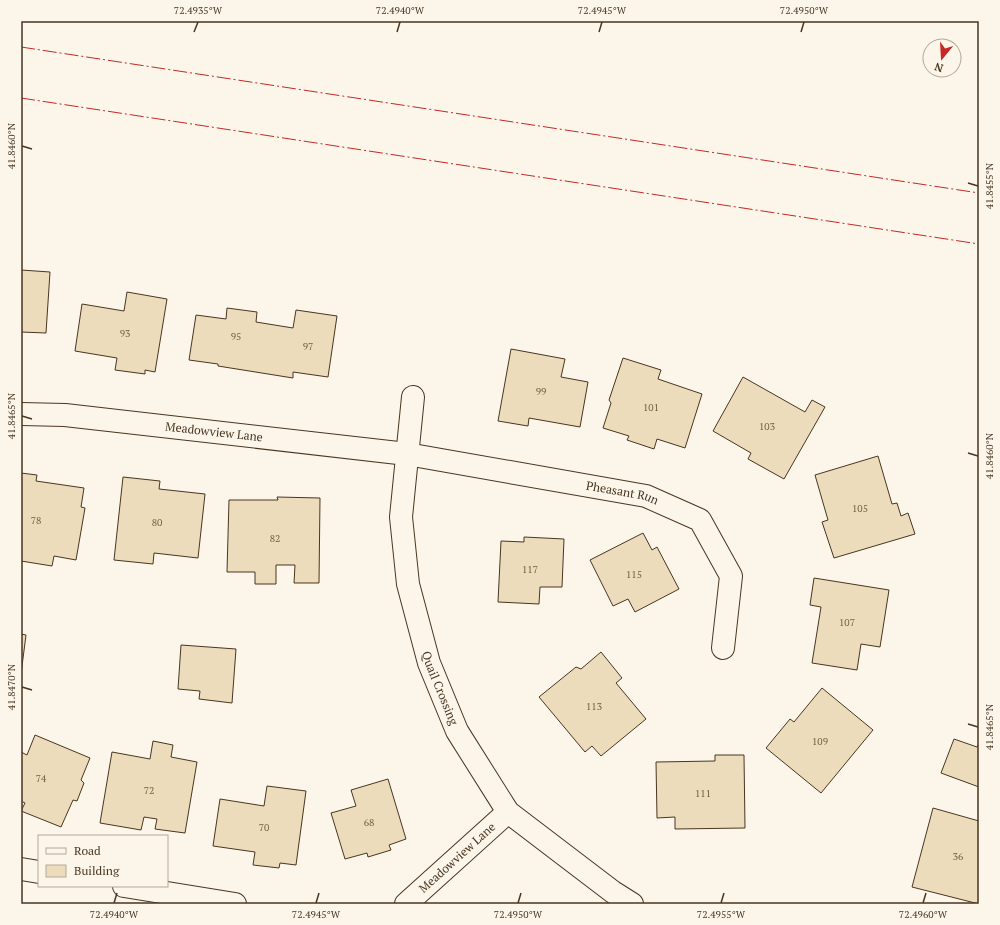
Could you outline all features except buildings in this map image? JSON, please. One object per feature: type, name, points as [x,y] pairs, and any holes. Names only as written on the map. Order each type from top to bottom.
[{"type":"street","name":"Quail Crossing","points":[[412,397],[401,517],[408,584],[429,663],[457,731],[508,812],[613,892],[632,904]]},
{"type":"street","name":"Meadowview Lane","points":[[21,414],[65,414],[407,454]]},
{"type":"street","name":"Pheasant Run","points":[[407,454],[646,496],[700,520],[731,576],[723,648]]},
{"type":"street","name":"Meadowview Lane","points":[[406,904],[508,812]]},
{"type":"street","points":[[21,869],[38,872]]},
{"type":"street","points":[[130,887],[235,904]]},
{"type":"power","points":[[21,47],[979,193]]},
{"type":"power","points":[[21,98],[979,244]]}]
